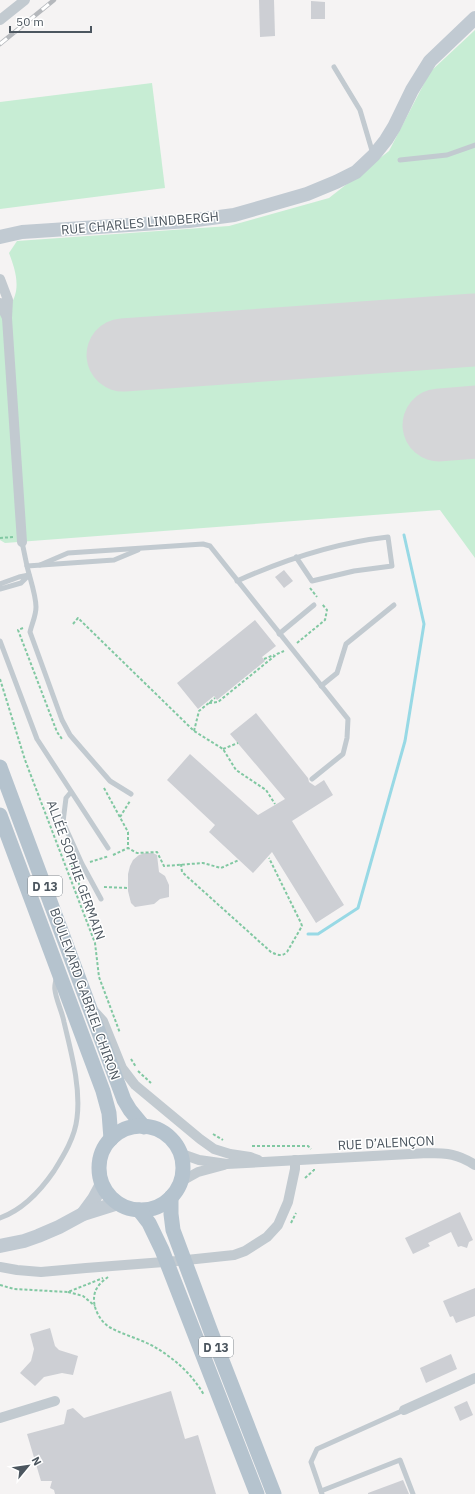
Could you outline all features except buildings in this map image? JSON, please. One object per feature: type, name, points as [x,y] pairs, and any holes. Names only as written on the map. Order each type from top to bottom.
[{"type":"main road","name":"BOULEVARD GABRIEL CHIRON","points":[[0,767],[124,1100],[144,1127]]},
{"type":"main road","name":"BOULEVARD GABRIEL CHIRON","points":[[0,816],[103,1091],[109,1113],[111,1139]]},
{"type":"main road","points":[[144,1127],[156,1129],[166,1135],[174,1143],[179,1153],[182,1168],[180,1182],[171,1197],[162,1204],[151,1209],[139,1210],[124,1207],[108,1195],[102,1184],[99,1172],[100,1160],[104,1149],[111,1139],[126,1129],[144,1127]]},
{"type":"main road","name":"D 13","points":[[171,1197],[173,1230],[274,1494]]},
{"type":"main road","name":"D 13","points":[[139,1210],[149,1223],[162,1250],[257,1494]]},
{"type":"street","points":[[0,20],[25,0]]},
{"type":"street","name":"RUE CHARLES LINDBERGH","points":[[0,248],[6,236],[22,232],[189,222],[234,215],[308,194],[336,182],[356,172],[374,155],[394,127],[416,83],[430,61],[475,18]]},
{"type":"street","points":[[0,279],[8,300],[22,542]]},
{"type":"street","points":[[0,303],[8,318]]},
{"type":"street","points":[[90,1006],[103,1021],[122,1068],[135,1085],[214,1149],[230,1154],[250,1157],[263,1162]]},
{"type":"street","points":[[179,1153],[199,1160],[227,1164]]},
{"type":"street","name":"RUE D’ALENÇON","points":[[227,1164],[448,1153],[459,1156],[475,1165]]},
{"type":"street","points":[[0,1267],[41,1272],[234,1255],[245,1251],[267,1237],[278,1225],[288,1202],[295,1169],[295,1160]]},
{"type":"street","points":[[180,1182],[198,1172],[227,1164]]},
{"type":"street","points":[[83,1214],[94,1199],[102,1184]]},
{"type":"street","points":[[0,1246],[24,1241],[38,1236],[83,1214],[118,1203]]},
{"type":"street","points":[[404,1410],[474,1381]]},
{"type":"street","points":[[0,1418],[55,1401]]},
{"type":"lane","points":[[334,67],[360,110],[374,155]]},
{"type":"lane","points":[[400,160],[447,154],[475,145]]},
{"type":"lane","points":[[237,581],[296,557],[359,540],[388,537],[392,566],[354,571],[312,582],[296,557]]},
{"type":"lane","points":[[22,542],[36,606],[35,617],[30,632],[62,720],[70,735],[107,778],[131,794]]},
{"type":"lane","points":[[40,565],[68,554],[203,544],[210,546],[348,719],[347,738],[343,754],[312,779]]},
{"type":"lane","points":[[27,566],[114,560],[142,548]]},
{"type":"lane","points":[[0,584],[18,577],[29,575]]},
{"type":"lane","points":[[0,589],[21,582],[29,575]]},
{"type":"lane","points":[[279,634],[314,605]]},
{"type":"lane","points":[[321,686],[336,673],[346,644],[394,605]]},
{"type":"lane","points":[[0,641],[37,739],[108,848]]},
{"type":"lane","points":[[71,792],[66,798],[63,822],[82,864],[101,899]]},
{"type":"lane","points":[[0,1218],[21,1206],[40,1190],[51,1175],[71,1140],[77,1119],[78,1100],[74,1066],[64,1020],[54,989],[57,969]]},
{"type":"lane","points":[[404,1410],[317,1448],[311,1462],[322,1493],[400,1460],[413,1494]]},
{"type":"path","points":[[73,624],[78,618],[194,731],[223,749],[236,770],[266,790],[275,804]]},
{"type":"path","points":[[264,659],[277,654]]},
{"type":"path","name":"ALLÉE SOPHIE GERMAIN","points":[[0,679],[25,760],[95,943],[99,977],[121,1036]]},
{"type":"path","points":[[194,731],[199,711],[215,698]]},
{"type":"path","points":[[223,749],[238,743]]},
{"type":"path","points":[[120,817],[130,800],[131,794]]},
{"type":"path","points":[[83,894],[72,866],[103,859],[128,848]]},
{"type":"path","points":[[181,864],[182,872],[271,952],[284,955],[288,952],[302,926],[269,858]]},
{"type":"path","points":[[94,886],[128,888]]},
{"type":"path","points":[[130,1058],[137,1070],[152,1084]]},
{"type":"path","points":[[209,1132],[227,1141]]},
{"type":"path","points":[[251,1146],[308,1146],[312,1150],[314,1159]]},
{"type":"path","points":[[68,1292],[113,1275]]},
{"type":"path","points":[[108,1276],[97,1288],[94,1297],[95,1306],[101,1320],[110,1328],[152,1346],[183,1367],[207,1400]]},
{"type":"path","points":[[0,1285],[14,1289],[68,1292],[83,1296],[95,1306]]},
{"type":"green space","points":[[475,30],[475,558],[440,510],[5,543],[0,540],[0,313],[10,305],[16,292],[17,286],[15,272],[9,253],[17,241],[229,226],[329,198],[389,151],[430,72]]},
{"type":"green space","points":[[152,83],[165,188],[0,209],[0,102]]},
{"type":"waterway","points":[[308,934],[318,934],[358,908],[405,741],[424,624],[404,535]]},
{"type":"runway","points":[[123,355],[475,330]]},
{"type":"runway","points":[[439,425],[475,422]]},
{"type":"railway","points":[[0,44],[54,0]]}]
